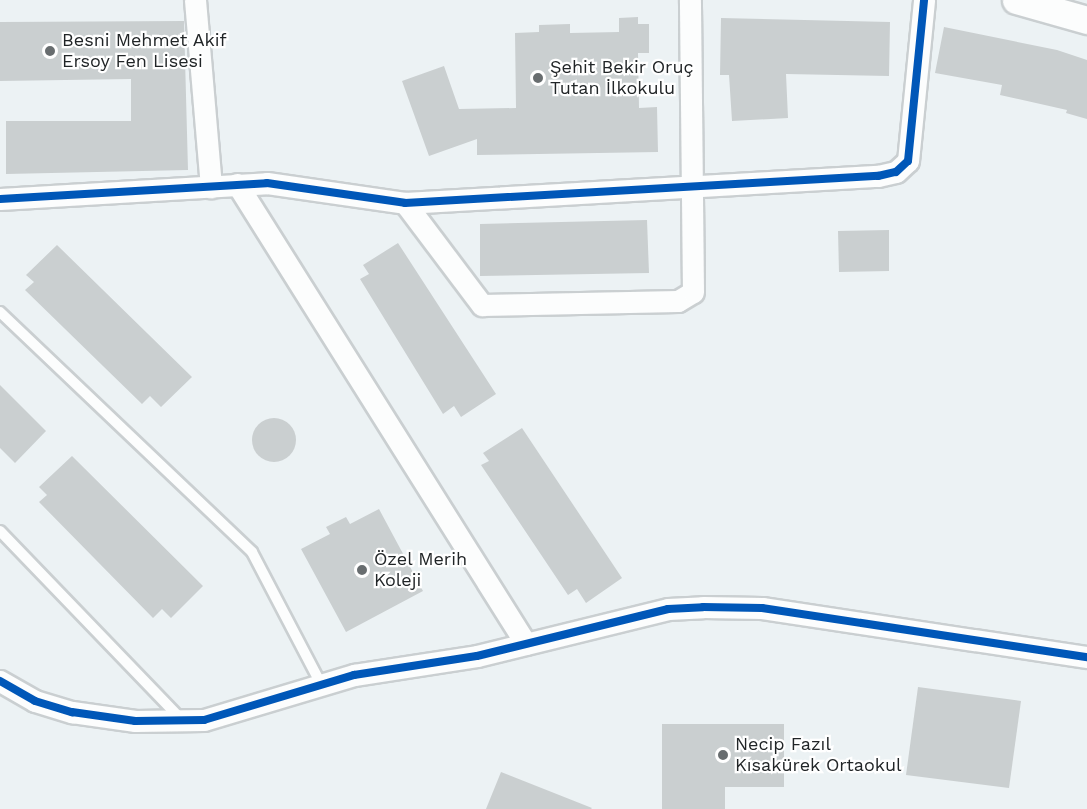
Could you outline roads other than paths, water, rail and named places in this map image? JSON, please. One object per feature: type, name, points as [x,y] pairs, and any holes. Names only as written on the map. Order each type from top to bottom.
[{"type":"street","points":[[195,0],[211,187]]},
{"type":"street","points":[[405,202],[482,305],[678,301],[693,292],[696,276],[690,0]]},
{"type":"street","points":[[0,199],[237,184],[305,187],[405,202],[896,172],[909,161],[924,0]]},
{"type":"street","points":[[1016,0],[1087,20]]},
{"type":"street","points":[[237,184],[526,644]]},
{"type":"street","points":[[0,681],[34,701],[72,712],[135,721],[183,722],[259,706],[321,684],[526,644],[668,609],[762,608],[1087,657]]},
{"type":"lane","points":[[0,312],[252,552],[321,684]]},
{"type":"lane","points":[[0,531],[183,722]]},
{"type":"place","name":"Besni Mehmet Akif Ersoy Fen Lisesi","points":[[50,51]]},
{"type":"place","name":"Şehit Bekir Oruç Tutan İlkokulu","points":[[538,78]]},
{"type":"place","name":"Özel Merih Koleji","points":[[362,570]]},
{"type":"place","name":"Necip Fazıl Kısakürek Ortaokul","points":[[723,755]]}]
